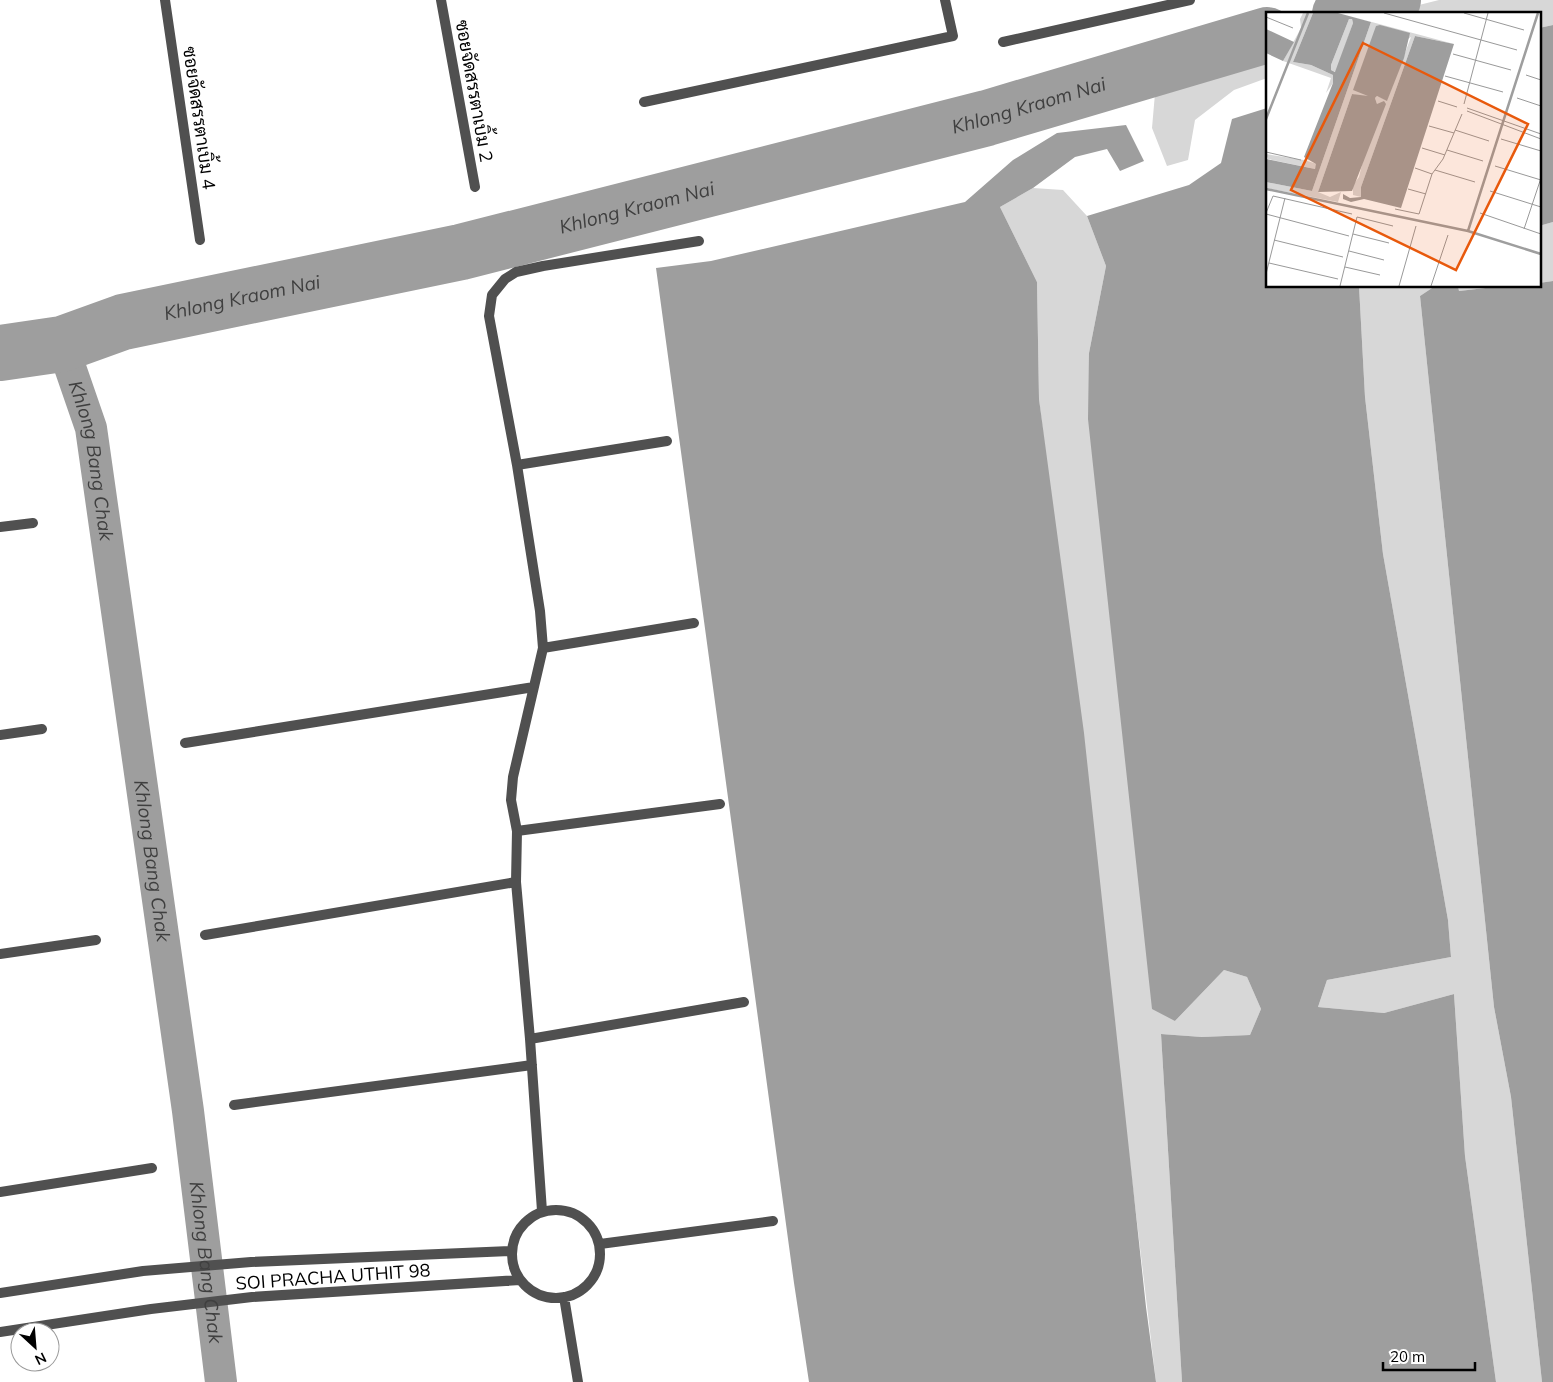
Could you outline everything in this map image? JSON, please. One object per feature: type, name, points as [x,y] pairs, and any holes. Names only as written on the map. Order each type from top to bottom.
[{"type":"street","name":"ซอยจัดสรรตาเบิ้ม 4","points":[[165,0],[200,240]]},
{"type":"street","name":"ซอยจัดสรรตาเบิ้ม 2","points":[[441,0],[475,187]]},
{"type":"street","points":[[644,102],[952,36],[945,0]]},
{"type":"street","points":[[1002,42],[1190,0]]},
{"type":"street","points":[[542,1211],[530,1039],[516,882],[517,831],[511,800],[513,777],[543,648],[540,611],[517,465],[489,316],[492,295],[505,279],[516,272],[699,241]]},
{"type":"street","points":[[517,465],[667,441]]},
{"type":"street","points":[[0,527],[34,523]]},
{"type":"street","points":[[543,648],[694,623]]},
{"type":"street","points":[[185,742],[534,687]]},
{"type":"street","points":[[0,735],[42,729]]},
{"type":"street","points":[[517,831],[720,804]]},
{"type":"street","points":[[206,935],[516,882]]},
{"type":"street","points":[[0,954],[96,940]]},
{"type":"street","points":[[530,1039],[744,1002]]},
{"type":"street","points":[[234,1105],[532,1065]]},
{"type":"street","points":[[0,1192],[152,1168]]},
{"type":"street","points":[[560,1209],[578,1215],[592,1227],[600,1244],[600,1263],[592,1279],[580,1291],[564,1297],[547,1297],[531,1290],[520,1280],[513,1266],[511,1251],[515,1237],[526,1221],[542,1211],[560,1209]]},
{"type":"street","points":[[600,1244],[773,1221]]},
{"type":"street","name":"SOI PRACHA UTHIT 98","points":[[0,1293],[143,1271],[251,1262],[511,1251]]},
{"type":"street","name":"SOI PRACHA UTHIT 98","points":[[0,1332],[150,1309],[252,1298],[520,1280]]},
{"type":"street","points":[[564,1297],[578,1382]]},
{"type":"shaded area","points":[[1439,0],[1553,0],[1553,25],[1540,28],[1540,12],[1391,12]]},
{"type":"shaded area","points":[[1553,25],[1553,222],[1540,226],[1540,28]]},
{"type":"shaded area","points":[[1266,50],[1266,78],[1234,90],[1195,120],[1188,160],[1167,166],[1152,128],[1156,82]]},
{"type":"shaded area","points":[[1266,108],[1266,288],[1359,288],[1365,397],[1383,554],[1448,920],[1451,957],[1327,980],[1318,1007],[1384,1013],[1454,994],[1465,1156],[1496,1382],[1182,1382],[1161,1034],[1202,1037],[1250,1035],[1261,1009],[1247,977],[1224,970],[1175,1021],[1152,1009],[1088,419],[1089,353],[1106,266],[1087,216],[1189,185],[1221,163],[1232,119]]},
{"type":"shaded area","points":[[1126,125],[1144,161],[1120,171],[1107,149],[1075,157],[1033,188],[1000,207],[1037,282],[1039,399],[1084,733],[1146,1307],[1156,1382],[809,1382],[656,268],[711,261],[965,202],[1013,160],[1057,133]]},
{"type":"shaded area","points":[[1033,188],[1063,190],[1087,216],[1106,266],[1089,353],[1175,1021],[1224,970],[1247,977],[1261,1009],[1250,1035],[1202,1037],[1161,1034],[1182,1382],[1156,1382],[1039,399],[1037,282],[1000,207]]},
{"type":"shaded area","points":[[1553,222],[1553,281],[1540,283],[1540,226]]},
{"type":"shaded area","points":[[1553,281],[1553,1382],[1542,1382],[1511,1097],[1494,1007],[1420,296],[1432,288],[1458,288],[1459,291],[1485,288],[1540,288],[1540,283]]},
{"type":"shaded area","points":[[1359,288],[1432,288],[1420,296],[1494,1007],[1511,1097],[1542,1382],[1496,1382],[1465,1156],[1454,994],[1384,1013],[1318,1007],[1327,980],[1451,957],[1448,920],[1383,554],[1365,397]]},
{"type":"shaded area","points":[[1458,288],[1485,288],[1459,291]]},
{"type":"waterway","name":"Khlong Kraom Nai","points":[[1348,12],[1393,0]]},
{"type":"waterway","name":"Khlong Kraom Nai","points":[[0,353],[62,344],[123,322],[461,252],[987,118],[1266,35]]},
{"type":"waterway","name":"Khlong Bang Chak","points":[[62,344],[91,428],[188,1111],[221,1382]]}]
